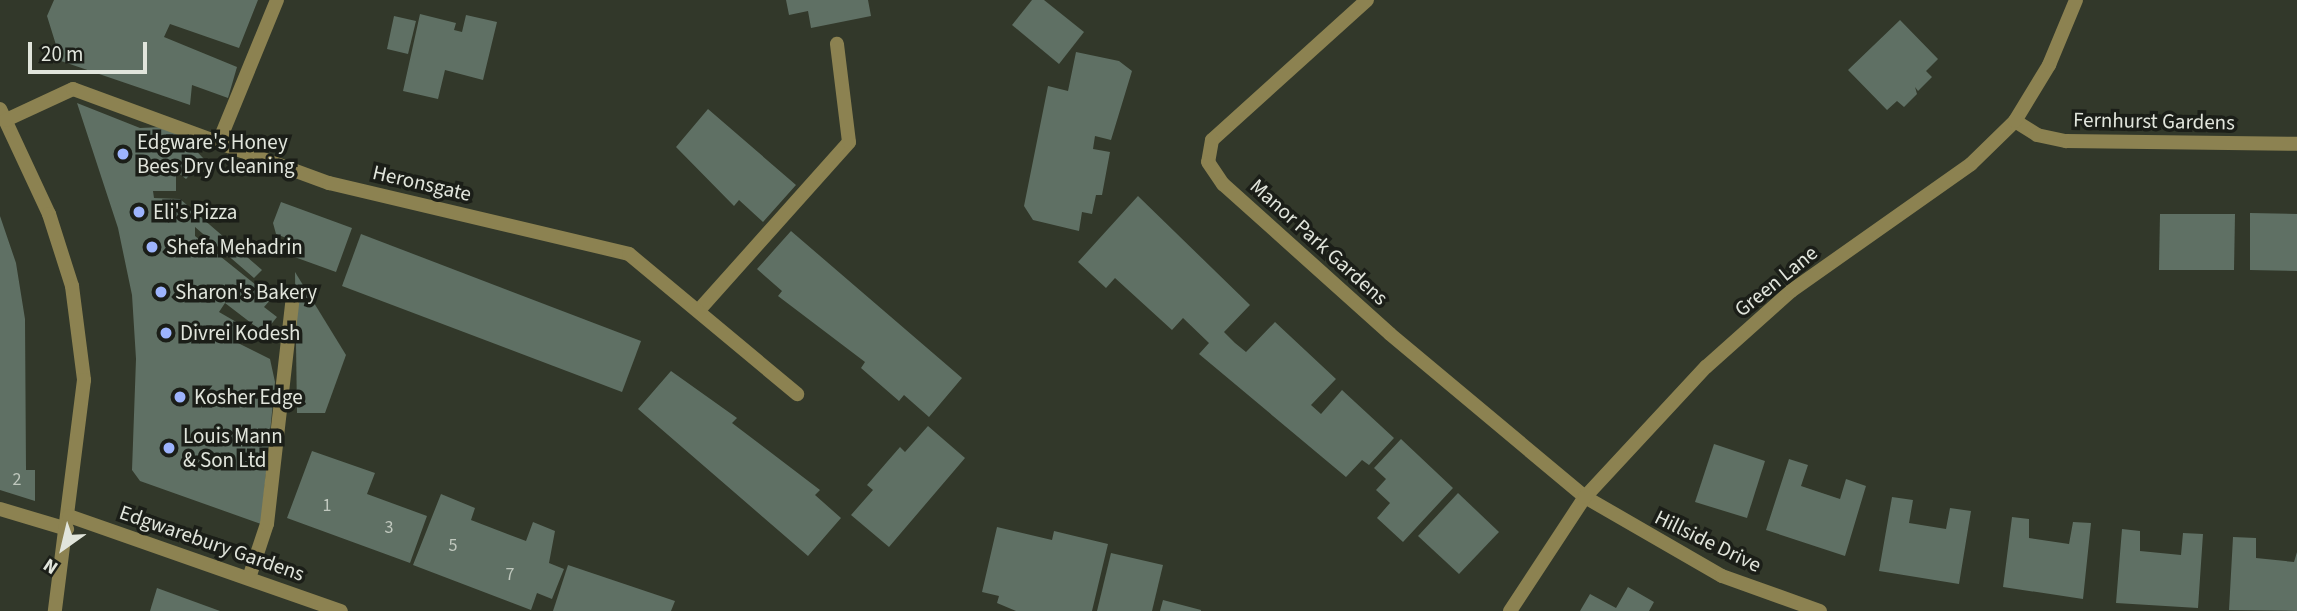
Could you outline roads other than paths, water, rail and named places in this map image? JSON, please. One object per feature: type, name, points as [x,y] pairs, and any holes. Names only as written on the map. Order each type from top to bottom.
[{"type":"street","points":[[220,139],[277,0]]},
{"type":"street","name":"Manor Park Gardens","points":[[1367,0],[1225,123],[1212,140],[1208,162],[1223,184],[1390,334],[1585,496]]},
{"type":"street","name":"Green Lane","points":[[1510,611],[1585,496],[1706,368],[1791,291],[1971,164],[2015,121],[2049,65],[2076,0]]},
{"type":"street","points":[[699,310],[849,142],[837,44]]},
{"type":"street","name":"Heronsgate","points":[[3,115],[73,89],[220,139],[265,163],[329,183],[629,254],[797,394]]},
{"type":"street","points":[[3,115],[49,215],[72,286],[84,380],[55,611]]},
{"type":"street","name":"Fernhurst Gardens","points":[[2015,121],[2037,135],[2066,141],[2297,144]]},
{"type":"street","points":[[249,578],[267,524],[293,295]]},
{"type":"street","name":"Hillside Drive","points":[[1585,496],[1722,576],[1820,611]]},
{"type":"street","name":"Edgwarebury Gardens","points":[[0,509],[68,522],[249,578],[341,611]]},
{"type":"place","name":"Edgware's Honey Bees Dry Cleaning","points":[[123,154]]},
{"type":"place","name":"Eli's Pizza","points":[[139,212]]},
{"type":"place","name":"Shefa Mehadrin","points":[[152,247]]},
{"type":"place","name":"Sharon's Bakery","points":[[161,292]]},
{"type":"place","name":"Divrei Kodesh","points":[[166,333]]},
{"type":"place","name":"Kosher Edge","points":[[180,397]]},
{"type":"place","name":"Louis Mann & Son Ltd","points":[[169,448]]}]
